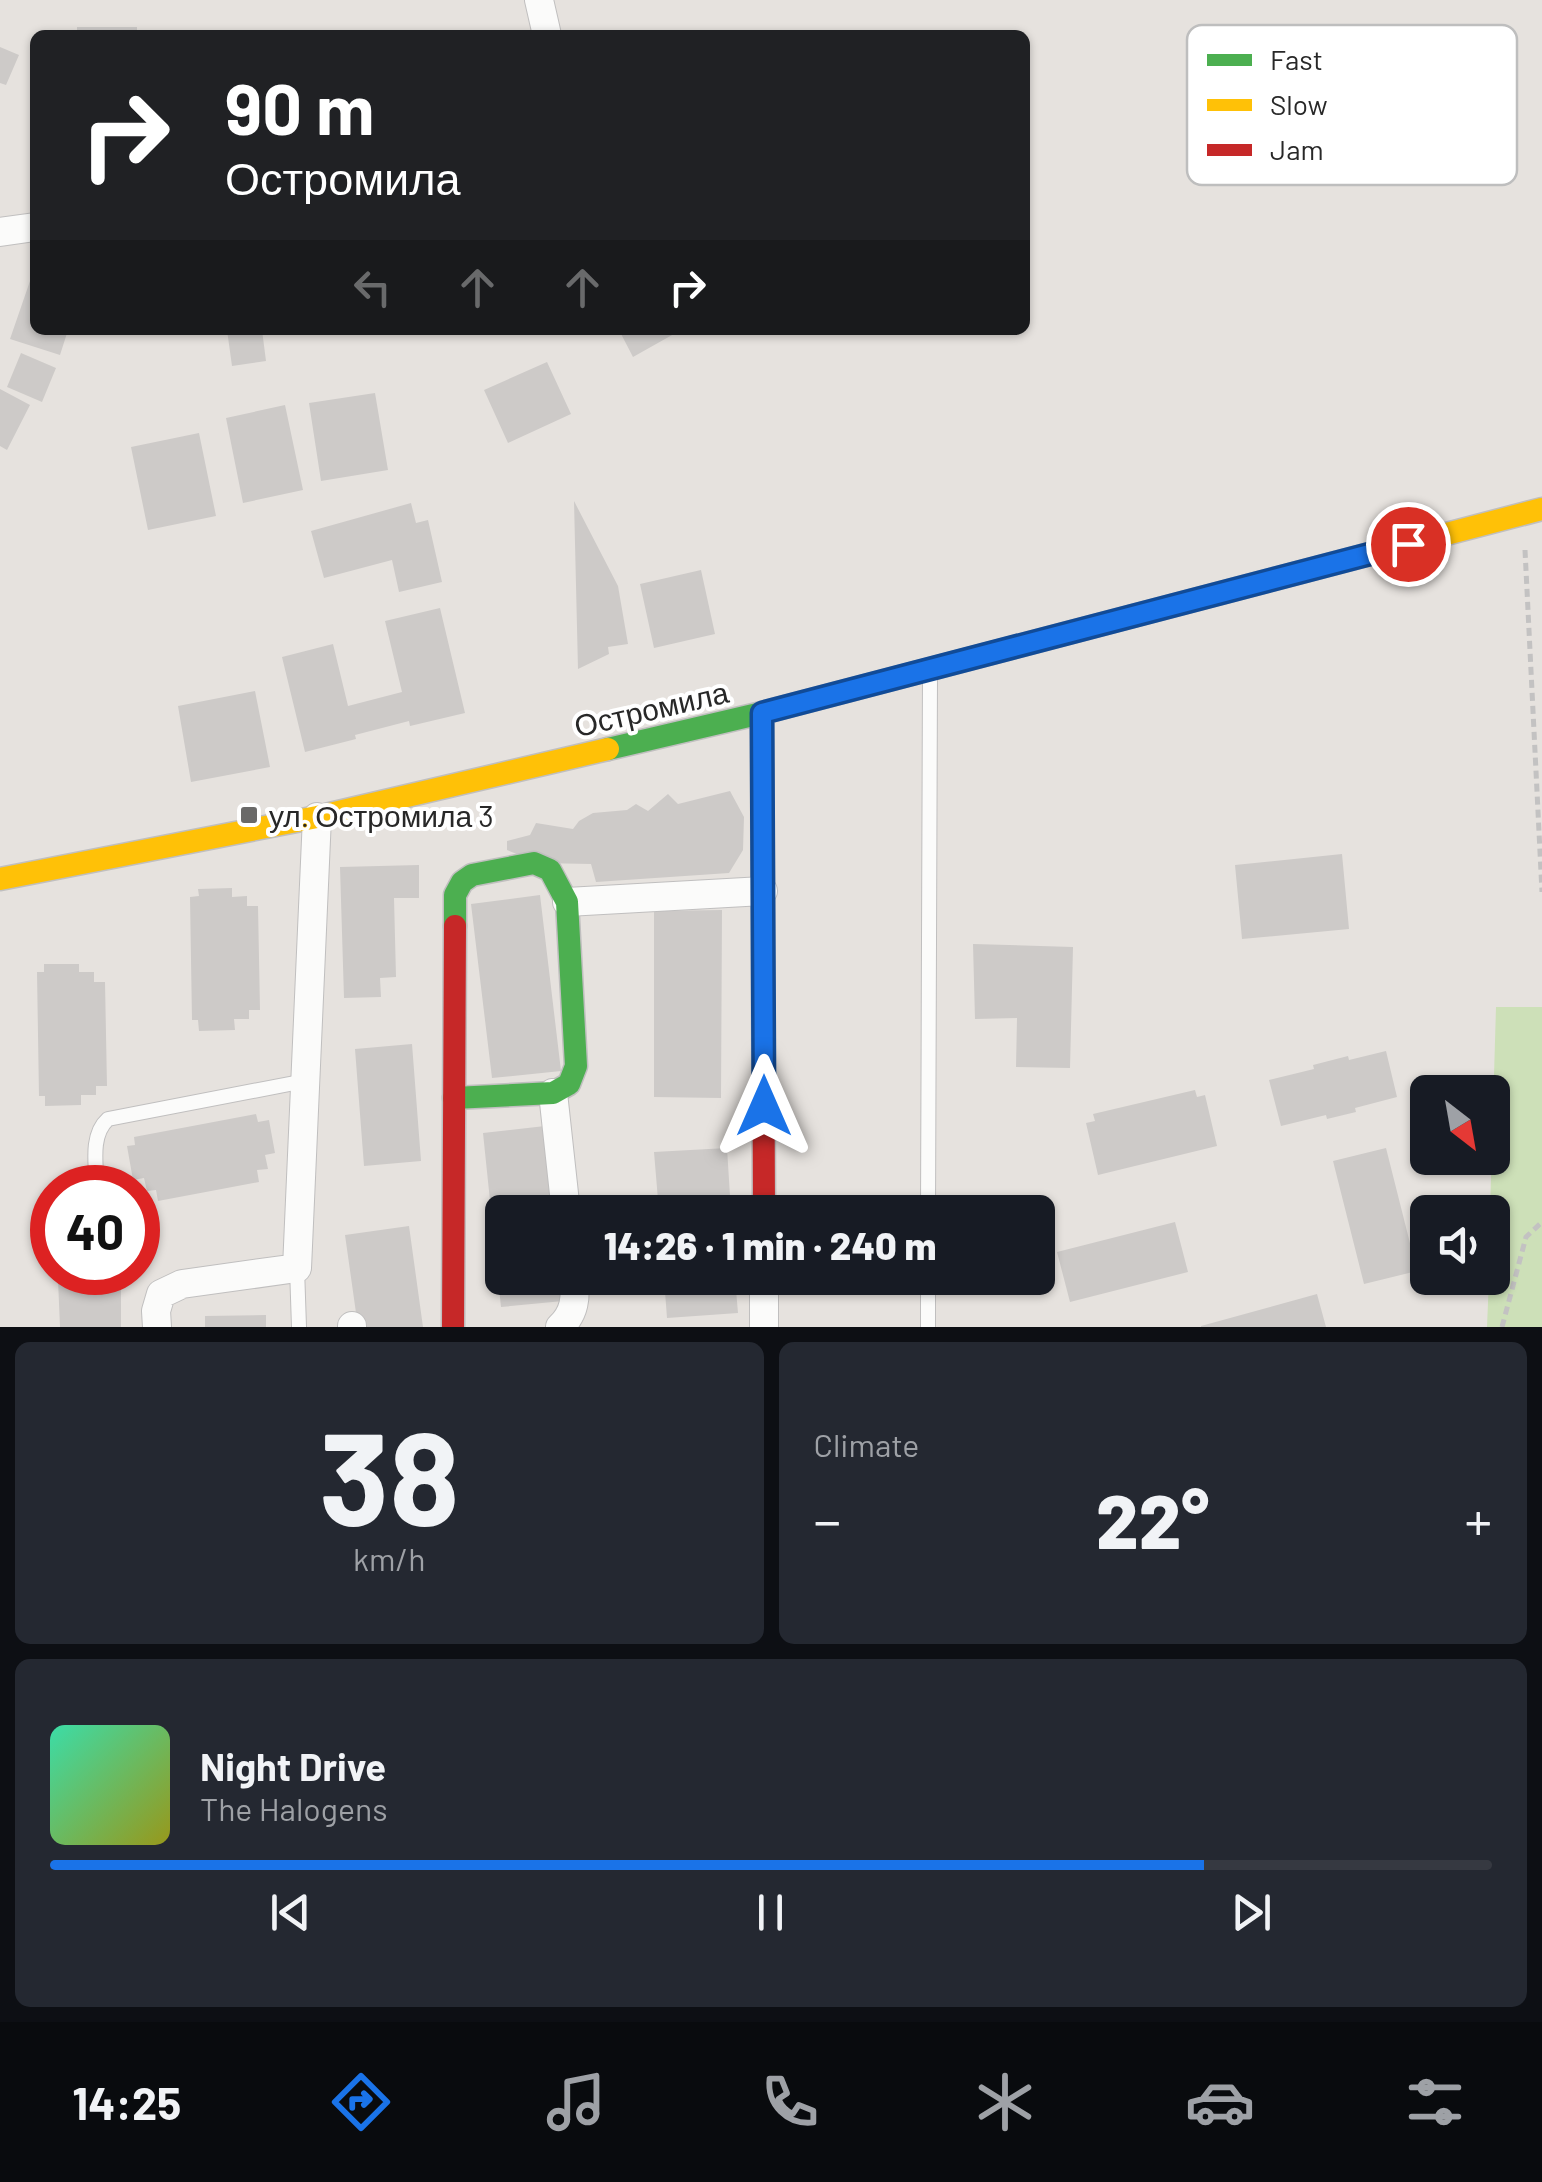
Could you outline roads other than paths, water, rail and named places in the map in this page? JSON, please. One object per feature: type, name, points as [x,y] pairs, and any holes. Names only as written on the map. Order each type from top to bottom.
[{"type":"street","points":[[538,0],[546,30]]},
{"type":"street","points":[[0,232],[30,228]]},
{"type":"street","name":"Остромила","points":[[0,879],[317,817],[762,713],[1533,511]]},
{"type":"street","points":[[762,713],[764,1195]]},
{"type":"street","points":[[157,1327],[161,1294],[182,1284],[297,1268],[317,817]]},
{"type":"street","points":[[454,1098],[553,1094],[573,1082],[576,1066],[566,902],[550,870],[534,863],[472,875],[462,882],[455,895],[454,1098],[454,1327]]},
{"type":"street","points":[[566,902],[763,891]]},
{"type":"street","points":[[553,1094],[564,1195]]},
{"type":"street","points":[[560,1327],[568,1320],[576,1295]]},
{"type":"street","points":[[764,1295],[764,1327]]},
{"type":"lane","points":[[928,1195],[930,669]]},
{"type":"lane","points":[[96,1165],[96,1137],[108,1119],[305,1081]]},
{"type":"lane","points":[[297,1268],[299,1327]]},
{"type":"lane","points":[[928,1295],[928,1327]]},
{"type":"place","name":"ул. Остромила 3","points":[[249,815]]}]
